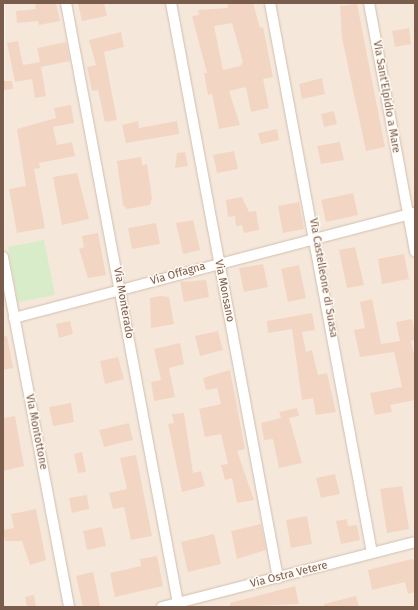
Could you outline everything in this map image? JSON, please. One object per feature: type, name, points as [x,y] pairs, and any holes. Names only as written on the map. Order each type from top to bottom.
[{"type":"street","name":"Via Monterado","points":[[66,3],[178,603]]},
{"type":"street","name":"Via Monsano","points":[[171,3],[278,578]]},
{"type":"street","name":"Via Castelleone di Suasa","points":[[270,3],[316,236],[372,553]]},
{"type":"street","name":"Via Sant'Elpidio a Mare","points":[[369,3],[402,190],[411,214],[414,247]]},
{"type":"street","name":"Via Offagna","points":[[14,318],[316,236],[411,214]]},
{"type":"street","name":"Via Montottone","points":[[3,257],[69,607]]},
{"type":"street","name":"Via Ostra Vetere","points":[[162,607],[415,542]]},
{"type":"shaded area","points":[[5,3],[415,3],[415,607],[3,607]]},
{"type":"green space","points":[[44,240],[55,295],[18,302],[8,247]]},
{"type":"building","points":[[35,3],[56,3],[60,21],[39,25],[38,21],[17,23],[16,11],[36,9]]},
{"type":"building","points":[[104,3],[107,16],[82,21],[78,4]]},
{"type":"building","points":[[227,3],[253,3],[260,28],[263,27],[273,77],[263,79],[269,108],[251,112],[246,87],[229,91],[240,125],[219,129],[212,94],[208,95],[204,73],[207,73],[192,16],[199,15],[198,10],[228,8]],"holes":[[[232,23],[243,62],[240,66],[223,70],[214,26]]]},
{"type":"building","points":[[357,4],[385,147],[366,151],[342,38],[340,6]]},
{"type":"building","points":[[409,28],[411,44],[395,47],[392,31]]},
{"type":"building","points":[[121,32],[124,47],[104,52],[117,120],[105,122],[98,90],[92,91],[87,67],[96,65],[89,40]]},
{"type":"building","points":[[18,41],[23,65],[40,62],[37,48],[66,42],[70,61],[41,67],[46,96],[35,98],[32,79],[15,82],[7,43]]},
{"type":"building","points":[[322,78],[325,94],[302,99],[299,84]]},
{"type":"building","points":[[3,81],[12,81],[13,89],[3,90]]},
{"type":"building","points":[[71,105],[74,123],[53,127],[57,145],[72,142],[75,156],[39,163],[40,168],[34,169],[45,228],[17,233],[9,189],[26,186],[17,129],[56,118],[54,108]]},
{"type":"building","points":[[334,111],[337,124],[324,127],[321,114]]},
{"type":"building","points":[[138,121],[139,128],[177,121],[179,134],[126,143],[122,125]]},
{"type":"building","points":[[277,129],[279,140],[261,144],[258,133]]},
{"type":"building","points":[[340,142],[344,160],[321,164],[317,146]]},
{"type":"building","points":[[234,151],[238,169],[217,173],[213,155]]},
{"type":"building","points":[[185,152],[188,166],[175,168],[177,153]]},
{"type":"building","points":[[141,157],[142,165],[147,164],[152,198],[150,205],[127,209],[123,205],[117,161]]},
{"type":"building","points":[[77,173],[89,219],[62,225],[53,177]]},
{"type":"building","points":[[353,193],[358,215],[326,222],[321,200]]},
{"type":"building","points":[[242,197],[249,212],[256,211],[259,230],[244,233],[242,225],[236,226],[235,216],[228,217],[226,200]]},
{"type":"building","points":[[299,202],[304,229],[283,233],[278,206]]},
{"type":"building","points":[[193,220],[200,250],[183,254],[176,223]]},
{"type":"building","points":[[156,223],[160,244],[132,249],[128,228]]},
{"type":"building","points":[[98,233],[106,275],[88,278],[79,249],[84,247],[82,236]]},
{"type":"building","points":[[355,247],[364,285],[347,288],[339,250]]},
{"type":"building","points":[[404,254],[409,279],[382,284],[378,259]]},
{"type":"building","points":[[263,264],[268,287],[244,292],[239,268]]},
{"type":"building","points":[[299,265],[306,298],[288,302],[281,269]]},
{"type":"building","points":[[206,280],[209,297],[184,302],[180,282]]},
{"type":"building","points":[[160,296],[169,297],[174,324],[151,328],[150,298]]},
{"type":"building","points":[[372,299],[381,344],[400,341],[396,322],[412,319],[415,334],[415,340],[411,341],[415,360],[415,400],[390,405],[392,412],[375,415],[370,393],[402,387],[394,352],[360,357],[354,330],[365,328],[360,302]]},
{"type":"building","points":[[312,313],[315,330],[302,332],[306,352],[312,350],[318,375],[327,373],[336,412],[316,415],[313,398],[302,400],[292,329],[268,333],[267,321]]},
{"type":"building","points":[[70,321],[73,334],[59,338],[56,324]]},
{"type":"building","points":[[218,331],[223,350],[200,356],[195,336]]},
{"type":"building","points":[[7,336],[13,368],[3,370],[3,337]]},
{"type":"building","points":[[180,343],[184,364],[169,368],[175,397],[154,401],[151,382],[161,380],[154,349]]},
{"type":"building","points":[[118,357],[124,379],[105,384],[100,361]]},
{"type":"building","points":[[230,370],[245,449],[237,451],[254,500],[237,503],[232,478],[225,480],[221,465],[228,464],[221,434],[205,437],[199,409],[221,404],[217,388],[206,390],[203,378]]},
{"type":"building","points":[[71,403],[74,422],[53,426],[49,407]]},
{"type":"building","points":[[297,408],[299,416],[289,418],[302,463],[279,468],[273,439],[264,440],[261,423],[281,418],[279,412]]},
{"type":"building","points":[[184,413],[193,473],[201,471],[205,486],[182,492],[168,424],[174,423],[172,414]]},
{"type":"building","points":[[15,416],[24,466],[3,471],[3,418]]},
{"type":"building","points":[[129,423],[133,440],[104,447],[99,430]]},
{"type":"building","points":[[82,452],[86,472],[78,473],[74,454]]},
{"type":"building","points":[[136,455],[152,536],[131,540],[124,507],[113,509],[109,493],[127,489],[120,458]]},
{"type":"building","points":[[335,474],[340,494],[321,498],[316,478]]},
{"type":"building","points":[[402,486],[409,529],[387,533],[380,489]]},
{"type":"building","points":[[87,495],[89,509],[72,513],[69,498]]},
{"type":"building","points":[[36,509],[46,560],[30,565],[22,541],[5,541],[3,530],[14,528],[11,514]]},
{"type":"building","points":[[307,516],[312,544],[291,548],[286,520]]},
{"type":"building","points":[[347,519],[348,526],[357,525],[360,540],[341,544],[336,521]]},
{"type":"building","points":[[261,524],[266,550],[237,559],[231,531]]},
{"type":"building","points":[[102,527],[106,546],[87,550],[83,531]]},
{"type":"building","points":[[214,534],[221,564],[188,572],[181,542]]},
{"type":"building","points":[[157,556],[163,586],[115,597],[110,573],[141,566],[140,559]]},
{"type":"building","points":[[412,559],[415,561],[415,592],[408,594],[405,582],[372,590],[368,570]]},
{"type":"building","points":[[93,572],[100,606],[83,607],[76,576]]},
{"type":"building","points":[[295,586],[299,604],[230,607],[230,603]]},
{"type":"building","points":[[34,595],[36,607],[27,607],[25,597]]},
{"type":"building","points":[[356,596],[359,607],[324,607],[324,604]]}]
